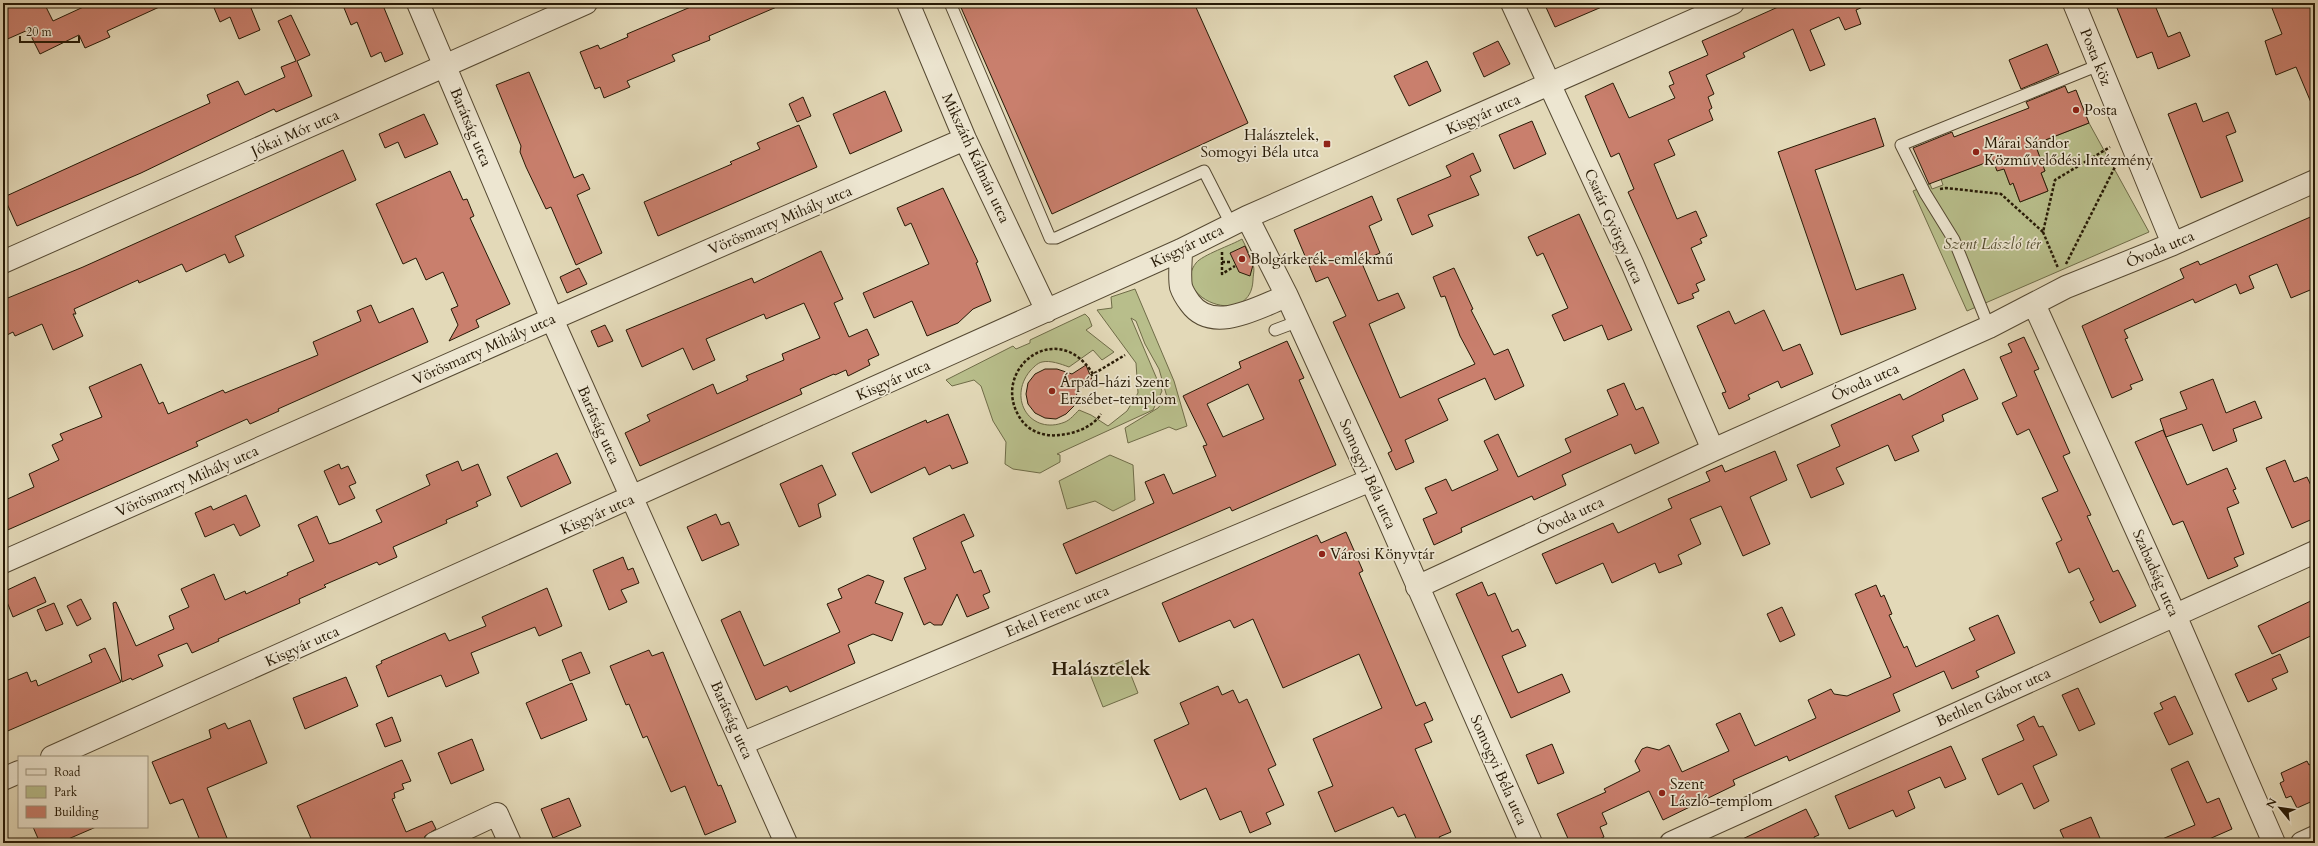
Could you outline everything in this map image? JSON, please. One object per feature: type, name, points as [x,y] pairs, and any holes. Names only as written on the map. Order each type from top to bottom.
[{"type":"street","name":"Barátság utca","points":[[418,3],[552,319],[631,499],[743,743],[786,843]]},
{"type":"street","name":"Jókai Mór utca","points":[[3,262],[586,3]]},
{"type":"street","name":"Mikszáth Kálmán utca","points":[[908,3],[966,139],[1047,311]]},
{"type":"street","name":"Csatár György utca","points":[[1512,3],[1632,263],[1713,450]]},
{"type":"street","name":"Kisgyár utca","points":[[54,756],[631,499],[1181,250],[1239,221],[1733,3]]},
{"type":"street","name":"Posta köz","points":[[2074,3],[2130,136],[2173,244]]},
{"type":"street","name":"Vörösmarty Mihály utca","points":[[3,562],[552,319],[966,139]]},
{"type":"street","name":"Óvoda utca","points":[[1417,587],[1713,450],[1990,327],[2034,304],[2063,281],[2173,244],[2315,181]]},
{"type":"street","name":"Somogyi Béla utca","points":[[1239,221],[1287,296],[1371,480],[1531,843]]},
{"type":"street","points":[[1181,250],[1181,288],[1188,300],[1199,312],[1217,318],[1230,317],[1287,296]]},
{"type":"street","name":"Szabadság utca","points":[[2034,304],[2175,615],[2274,843]]},
{"type":"street","name":"Erkel Ferenc utca","points":[[743,743],[1371,480]]},
{"type":"street","name":"Bethlen Gábor utca","points":[[1671,843],[2315,552]]},
{"type":"street","points":[[3,779],[18,772]]},
{"type":"street","points":[[435,843],[497,814],[510,843]]},
{"type":"street","points":[[2302,843],[2315,837]]},
{"type":"lane","points":[[950,3],[1050,238],[1056,238],[1204,171],[1239,221]]},
{"type":"lane","points":[[1990,327],[1954,240],[1925,193],[1901,144],[2099,65]]},
{"type":"lane","points":[[1274,330],[1298,321]]},
{"type":"path","points":[[2043,232],[2055,180],[2130,136]]},
{"type":"path","points":[[2063,281],[2130,136]]},
{"type":"path","points":[[1925,193],[1946,188],[2001,194],[2043,232],[2063,281]]},
{"type":"path","points":[[1222,248],[1222,274],[1235,266]]},
{"type":"path","points":[[1222,262],[1230,262]]},
{"type":"path","points":[[1101,414],[1081,431],[1055,436],[1035,432],[1023,423],[1014,409],[1011,392],[1014,380],[1020,367],[1032,356],[1046,350],[1061,348],[1074,353],[1087,365],[1092,375],[1125,355]]},
{"type":"green space","name":"Szent László tér","points":[[2089,123],[2149,232],[1967,311],[1913,191],[1930,184],[1932,189],[1943,185],[1941,179],[1993,160],[2004,169],[2010,185],[2013,183],[2020,202],[2048,191],[2041,173],[2045,171],[2035,144]]},
{"type":"green space","points":[[1242,239],[1250,255],[1254,268],[1253,280],[1249,295],[1239,303],[1227,306],[1214,303],[1202,297],[1193,287],[1191,276],[1196,263],[1204,257]]},
{"type":"green space","points":[[1135,289],[1174,381],[1187,426],[1176,430],[1169,427],[1128,443],[1125,428],[1158,408],[1167,397],[1159,369],[1145,344],[1136,321],[1131,318],[1162,391],[1153,410],[1057,454],[1060,455],[1060,462],[1040,473],[1013,469],[1005,464],[1006,442],[993,421],[981,386],[974,380],[952,386],[946,380],[1013,346],[1016,349],[1030,343],[1030,340],[1085,314],[1089,318],[1092,326],[1086,330],[1114,352],[1102,360],[1093,350],[1069,367],[1052,362],[1038,363],[1030,371],[1024,382],[1021,393],[1022,403],[1026,412],[1033,419],[1042,424],[1053,425],[1065,422],[1079,410],[1091,415],[1108,426],[1127,411],[1138,393],[1136,363],[1097,310],[1112,308],[1111,297]]},
{"type":"green space","points":[[1110,455],[1133,465],[1135,500],[1113,511],[1095,501],[1067,509],[1059,481]]},
{"type":"green space","points":[[1125,660],[1138,693],[1103,707],[1090,674]]},
{"type":"building","points":[[10,3],[44,3],[53,21],[92,3],[168,3],[107,31],[110,37],[85,48],[79,35],[40,54],[28,30],[3,41],[3,6]]},
{"type":"building","points":[[212,3],[263,3],[251,8],[260,30],[239,39],[230,17],[220,22]]},
{"type":"building","points":[[342,3],[382,3],[403,54],[385,62],[381,52],[371,57],[357,22],[351,25]]},
{"type":"building","points":[[700,3],[786,3],[709,36],[710,40],[672,55],[675,61],[627,81],[630,87],[604,98],[600,87],[595,89],[580,52],[598,45],[600,49],[628,37],[627,34]]},
{"type":"building","points":[[959,3],[1194,3],[1248,123],[1052,214]]},
{"type":"building","points":[[1544,3],[1611,3],[1555,27]]},
{"type":"building","points":[[1787,3],[1872,3],[1856,10],[1861,24],[1845,30],[1839,17],[1810,30],[1825,65],[1810,71],[1793,29],[1743,53],[1745,57],[1706,75],[1714,94],[1708,97],[1712,108],[1709,110],[1713,120],[1668,140],[1675,155],[1654,164],[1677,219],[1696,211],[1707,236],[1700,239],[1702,243],[1691,248],[1705,280],[1696,284],[1699,291],[1692,294],[1694,298],[1678,304],[1628,192],[1634,189],[1619,153],[1611,157],[1585,96],[1613,83],[1629,118],[1675,98],[1669,86],[1674,84],[1669,72],[1708,55],[1702,41]]},
{"type":"building","points":[[2115,3],[2154,3],[2168,37],[2180,32],[2190,56],[2158,69],[2152,52],[2137,58]]},
{"type":"building","points":[[2270,3],[2315,3],[2315,112],[2296,67],[2276,75],[2265,41],[2282,34]]},
{"type":"building","points":[[291,15],[310,55],[297,61],[312,96],[276,112],[274,109],[141,173],[17,226],[4,197],[210,103],[207,95],[238,81],[245,95],[285,77],[281,67],[296,61],[278,21]]},
{"type":"building","points":[[1498,41],[1510,64],[1484,77],[1473,53]]},
{"type":"building","points":[[2047,44],[2059,73],[2021,89],[2009,60]]},
{"type":"building","points":[[1427,61],[1441,91],[1409,106],[1394,76]]},
{"type":"building","points":[[529,72],[574,178],[583,174],[590,189],[577,195],[602,253],[576,265],[551,207],[546,209],[526,167],[520,152],[521,146],[496,85]]},
{"type":"building","name":"Márai Sándor Közművelődési Intézmény","points":[[2065,86],[2068,93],[2076,90],[2089,123],[2035,144],[2045,171],[2041,173],[2048,191],[2020,202],[2013,183],[2010,185],[2004,169],[1997,171],[1993,160],[1929,184],[1913,148],[1952,132],[1954,137],[2029,108],[2026,102]]},
{"type":"building","points":[[885,91],[902,131],[850,154],[833,114]]},
{"type":"building","points":[[803,97],[811,116],[797,122],[789,104]]},
{"type":"building","points":[[2196,103],[2203,122],[2228,112],[2236,132],[2226,136],[2243,181],[2201,198],[2168,114]]},
{"type":"building","points":[[424,114],[438,144],[405,158],[398,142],[385,148],[379,134]]},
{"type":"building","points":[[1875,118],[1884,146],[1815,170],[1856,290],[1903,274],[1916,309],[1841,335],[1778,152]]},
{"type":"building","points":[[1532,121],[1546,154],[1514,169],[1499,135]]},
{"type":"building","points":[[799,125],[817,167],[658,236],[644,202],[732,164],[730,162],[760,149],[757,143]]},
{"type":"building","points":[[343,150],[356,180],[235,236],[244,256],[229,263],[225,254],[186,272],[182,264],[139,283],[138,280],[74,309],[76,314],[73,314],[83,336],[53,350],[42,324],[15,336],[13,332],[3,337],[3,300],[83,267]]},
{"type":"building","points":[[1473,153],[1481,171],[1470,176],[1479,195],[1428,215],[1433,226],[1412,235],[1397,199],[1451,176],[1446,166]]},
{"type":"building","points":[[450,171],[463,200],[467,199],[474,216],[470,218],[510,304],[476,320],[479,327],[449,341],[458,325],[451,309],[458,306],[443,272],[426,280],[416,258],[403,264],[376,204]]},
{"type":"building","points":[[943,188],[978,262],[976,263],[991,301],[973,309],[958,323],[927,336],[912,301],[874,318],[863,293],[929,264],[911,223],[905,226],[897,208]]},
{"type":"building","points":[[1372,196],[1382,220],[1369,226],[1380,253],[1361,261],[1378,301],[1398,293],[1405,308],[1369,324],[1400,398],[1475,364],[1460,336],[1445,296],[1441,297],[1433,277],[1454,268],[1473,309],[1471,310],[1494,355],[1508,349],[1524,386],[1495,400],[1485,378],[1438,399],[1448,420],[1405,440],[1414,462],[1396,470],[1388,453],[1392,451],[1333,322],[1346,316],[1328,277],[1316,282],[1294,230]]},
{"type":"building","points":[[1579,214],[1632,330],[1608,340],[1602,325],[1564,341],[1552,315],[1568,308],[1543,253],[1537,256],[1528,237]]},
{"type":"building","points":[[2315,215],[2315,288],[2291,298],[2277,264],[2249,276],[2254,288],[2240,294],[2236,284],[2195,303],[2193,299],[2124,330],[2128,338],[2125,339],[2143,380],[2130,385],[2132,389],[2112,398],[2082,326],[2184,278],[2180,269],[2198,261],[2200,265]]},
{"type":"building","points":[[1245,246],[1253,265],[1250,276],[1239,272],[1230,253]]},
{"type":"building","points":[[821,251],[843,299],[834,303],[849,337],[867,329],[879,355],[868,360],[870,365],[848,376],[846,370],[835,375],[834,374],[800,389],[802,394],[640,466],[625,433],[650,421],[647,415],[713,384],[717,394],[748,380],[746,376],[784,360],[782,354],[820,338],[804,303],[766,319],[764,314],[706,339],[715,360],[693,370],[683,348],[642,367],[626,330],[752,278],[754,283]]},
{"type":"building","points":[[579,268],[587,284],[567,293],[560,277]]},
{"type":"building","points":[[371,305],[379,323],[413,308],[428,342],[278,409],[279,411],[250,424],[247,419],[196,442],[198,446],[3,532],[3,501],[34,487],[29,474],[59,460],[52,445],[63,440],[60,434],[102,417],[89,387],[141,364],[159,404],[163,402],[168,414],[223,390],[225,393],[318,355],[313,342],[361,321],[357,311]]},
{"type":"building","points":[[1764,310],[1783,351],[1800,344],[1813,374],[1781,388],[1778,381],[1748,395],[1750,399],[1729,409],[1722,393],[1726,392],[1697,326],[1729,311],[1735,324]]},
{"type":"building","points":[[605,325],[613,341],[598,347],[591,331]]},
{"type":"building","points":[[2024,337],[2039,369],[2034,371],[2070,453],[2063,456],[2091,515],[2087,516],[2113,572],[2118,570],[2136,606],[2100,623],[2090,602],[2094,600],[2079,568],[2069,573],[2056,543],[2062,540],[2042,498],[2058,491],[2029,429],[2017,435],[2002,403],[2017,396],[2000,357],[2012,352],[2008,344]]},
{"type":"building","points":[[1287,341],[1304,378],[1299,380],[1336,465],[1232,511],[1230,507],[1076,574],[1063,544],[1154,503],[1145,482],[1164,474],[1173,494],[1216,476],[1203,446],[1207,445],[1183,396],[1241,368],[1239,362]],"holes":[[[1248,384],[1264,419],[1223,437],[1207,404]]]},
{"type":"building","name":"Árpád-házi Szent Erzsébet-templom","points":[[1086,365],[1094,385],[1078,388],[1074,406],[1066,414],[1056,419],[1045,418],[1035,413],[1028,404],[1026,394],[1028,383],[1035,374],[1045,369],[1057,369],[1072,374]]},
{"type":"building","points":[[1964,369],[1978,399],[1942,415],[1944,421],[1912,436],[1919,451],[1895,461],[1888,445],[1836,468],[1844,484],[1811,498],[1797,465],[1840,446],[1831,425],[1900,394],[1903,400]]},
{"type":"building","points":[[2213,379],[2226,413],[2255,401],[2262,418],[2233,429],[2237,441],[2213,451],[2202,424],[2166,437],[2160,419],[2187,409],[2180,392]]},
{"type":"building","points":[[1624,383],[1636,410],[1643,407],[1659,443],[1635,454],[1631,444],[1562,475],[1566,485],[1534,500],[1532,496],[1461,528],[1462,532],[1434,545],[1423,519],[1437,513],[1425,488],[1446,479],[1452,491],[1498,470],[1484,441],[1498,434],[1518,477],[1571,452],[1565,439],[1618,415],[1607,390]]},
{"type":"building","points":[[948,414],[968,463],[952,469],[950,465],[929,475],[925,467],[871,493],[852,453],[926,420],[927,423]]},
{"type":"building","points":[[2163,430],[2187,485],[2227,468],[2236,489],[2233,490],[2239,503],[2227,508],[2244,554],[2234,558],[2238,566],[2208,579],[2183,521],[2173,525],[2135,442]]},
{"type":"building","points":[[1775,451],[1787,480],[1750,497],[1770,544],[1743,556],[1721,506],[1690,519],[1701,544],[1678,555],[1682,564],[1659,573],[1655,563],[1612,583],[1603,563],[1556,584],[1542,554],[1613,523],[1618,533],[1672,508],[1668,499],[1710,481],[1706,472],[1722,465],[1725,472]]},
{"type":"building","points":[[557,453],[571,483],[521,507],[507,477]]},
{"type":"building","points":[[2285,460],[2294,482],[2307,477],[2315,494],[2315,518],[2292,528],[2266,468]]},
{"type":"building","points":[[458,461],[462,471],[478,464],[491,495],[476,502],[478,506],[446,520],[447,523],[393,547],[397,557],[379,565],[377,562],[324,585],[326,587],[299,599],[300,603],[218,639],[219,641],[192,653],[187,643],[158,655],[163,666],[132,680],[131,678],[122,682],[113,603],[116,602],[136,646],[174,629],[169,616],[189,607],[181,589],[214,574],[225,600],[245,591],[246,594],[288,575],[287,573],[314,561],[298,525],[317,516],[329,544],[339,541],[382,522],[376,510],[430,485],[426,475]]},
{"type":"building","points":[[339,464],[341,469],[348,466],[356,483],[349,486],[355,498],[339,505],[324,471]]},
{"type":"building","points":[[822,465],[836,495],[818,504],[821,517],[799,527],[780,484]]},
{"type":"building","points":[[246,495],[260,526],[240,536],[234,524],[205,537],[195,513],[211,506],[213,510]]},
{"type":"building","points":[[716,514],[721,525],[729,522],[739,545],[702,561],[687,527]]},
{"type":"building","points":[[964,514],[974,536],[961,542],[974,573],[981,570],[990,592],[983,595],[989,608],[967,617],[957,594],[942,625],[934,625],[930,622],[924,625],[904,578],[926,569],[913,538]]},
{"type":"building","points":[[1346,532],[1363,571],[1359,573],[1416,706],[1425,702],[1433,720],[1424,724],[1432,742],[1415,749],[1451,832],[1439,837],[1442,843],[1418,843],[1405,814],[1398,817],[1393,807],[1335,832],[1318,792],[1333,786],[1313,739],[1382,708],[1359,654],[1283,688],[1253,619],[1234,628],[1230,620],[1179,642],[1162,603],[1317,535],[1321,543]]},
{"type":"building","points":[[623,557],[628,570],[633,568],[639,583],[621,590],[627,602],[609,610],[593,570]]},
{"type":"building","points":[[868,575],[884,581],[875,603],[903,613],[892,641],[873,634],[848,645],[855,663],[790,692],[787,686],[756,700],[721,620],[740,611],[764,666],[840,632],[827,604],[842,598],[838,589]]},
{"type":"building","points":[[35,577],[46,602],[13,617],[3,592]]},
{"type":"building","points":[[1482,582],[1488,596],[1495,593],[1512,632],[1518,629],[1526,646],[1502,656],[1518,693],[1562,674],[1570,692],[1511,718],[1456,594]]},
{"type":"building","points":[[1876,585],[1881,597],[1884,595],[1892,614],[1889,615],[1904,648],[1907,646],[1916,667],[1975,640],[1969,628],[1998,615],[2015,653],[1976,671],[1979,677],[1952,689],[1944,671],[1893,694],[1900,711],[1789,761],[1787,756],[1733,780],[1735,785],[1663,820],[1649,791],[1602,813],[1607,824],[1600,827],[1604,837],[1592,843],[1570,843],[1557,814],[1606,792],[1604,789],[1640,771],[1635,761],[1642,749],[1647,747],[1659,750],[1669,745],[1682,772],[1729,751],[1716,724],[1740,713],[1755,746],[1816,718],[1808,700],[1831,689],[1834,694],[1847,696],[1891,677],[1855,594]]},
{"type":"building","points":[[547,588],[562,626],[539,636],[535,627],[471,653],[479,673],[446,687],[441,675],[388,697],[376,666],[382,663],[381,661],[445,633],[449,641],[486,626],[482,617]]},
{"type":"building","points":[[81,599],[91,619],[77,626],[67,606]]},
{"type":"building","points":[[2315,599],[2315,634],[2272,654],[2258,626]]},
{"type":"building","points":[[54,603],[63,624],[46,631],[37,610]]},
{"type":"building","points":[[1782,607],[1795,635],[1780,642],[1767,614]]},
{"type":"building","points":[[105,648],[121,682],[3,733],[3,682],[27,672],[31,682],[36,680],[38,686],[92,662],[89,655]]},
{"type":"building","points":[[649,650],[652,656],[663,652],[718,786],[721,785],[736,822],[705,835],[685,786],[671,792],[647,736],[643,738],[629,704],[626,705],[610,666]]},
{"type":"building","points":[[581,652],[590,673],[570,681],[562,660]]},
{"type":"building","points":[[2280,654],[2288,672],[2272,679],[2277,689],[2248,702],[2235,674]]},
{"type":"building","points":[[346,677],[358,706],[305,729],[293,698]]},
{"type":"building","points":[[572,683],[587,720],[541,739],[526,703]]},
{"type":"building","points":[[1218,686],[1222,695],[1233,690],[1239,703],[1247,699],[1276,765],[1268,769],[1284,805],[1266,813],[1271,824],[1250,833],[1241,811],[1220,820],[1206,788],[1180,800],[1154,740],[1189,724],[1180,703]]},
{"type":"building","points":[[2078,688],[2095,724],[2079,731],[2062,695]]},
{"type":"building","points":[[2175,696],[2193,734],[2169,745],[2154,713],[2163,709],[2160,703]]},
{"type":"building","points":[[2034,716],[2039,727],[2043,726],[2057,755],[2033,766],[2049,801],[2034,809],[2022,783],[1998,795],[1982,759],[2024,740],[2017,725]]},
{"type":"building","points":[[392,717],[401,741],[385,747],[376,724]]},
{"type":"building","points":[[250,720],[267,763],[207,788],[229,843],[201,843],[183,799],[170,804],[152,762],[211,738],[209,730],[225,723],[228,729]]},
{"type":"building","points":[[472,739],[484,770],[451,784],[438,753]]},
{"type":"building","points":[[1552,744],[1564,773],[1538,784],[1526,755]]},
{"type":"building","points":[[1951,746],[1966,779],[1945,788],[1940,777],[1908,791],[1915,808],[1896,817],[1893,810],[1849,829],[1835,796]]},
{"type":"building","points":[[402,760],[411,781],[402,784],[404,789],[394,793],[395,798],[392,799],[406,832],[432,821],[436,829],[425,836],[423,843],[313,843],[297,806]]},
{"type":"building","points":[[2188,761],[2207,803],[2219,798],[2232,829],[2200,843],[2153,843],[2195,825],[2171,769]]},
{"type":"building","points":[[2307,761],[2309,765],[2315,762],[2315,800],[2297,808],[2291,796],[2286,798],[2280,783],[2284,781],[2281,773]]},
{"type":"building","points":[[569,798],[581,826],[553,838],[541,809]]},
{"type":"building","points":[[1806,809],[1819,835],[1814,837],[1816,843],[1734,843]]},
{"type":"building","points":[[2091,817],[2102,843],[2066,843],[2060,830]]},
{"type":"building","points":[[33,828],[94,828],[59,843],[40,843]]},
{"type":"place","name":"Posta","points":[[2076,110]]},
{"type":"place","name":"Halásztelek, Somogyi Béla utca","points":[[1327,144]]},
{"type":"place","name":"Márai Sándor Közművelődési Intézmény","points":[[1976,152]]},
{"type":"place","name":"Bolgárkerék-emlékmű","points":[[1242,259]]},
{"type":"place","name":"Árpád-házi Szent Erzsébet-templom","points":[[1052,391]]},
{"type":"place","name":"Városi Könyvtár","points":[[1322,554]]},
{"type":"place","name":"Szent László-templom","points":[[1662,793]]},
{"type":"district","name":"Halásztelek","points":[[1101,669]]}]
